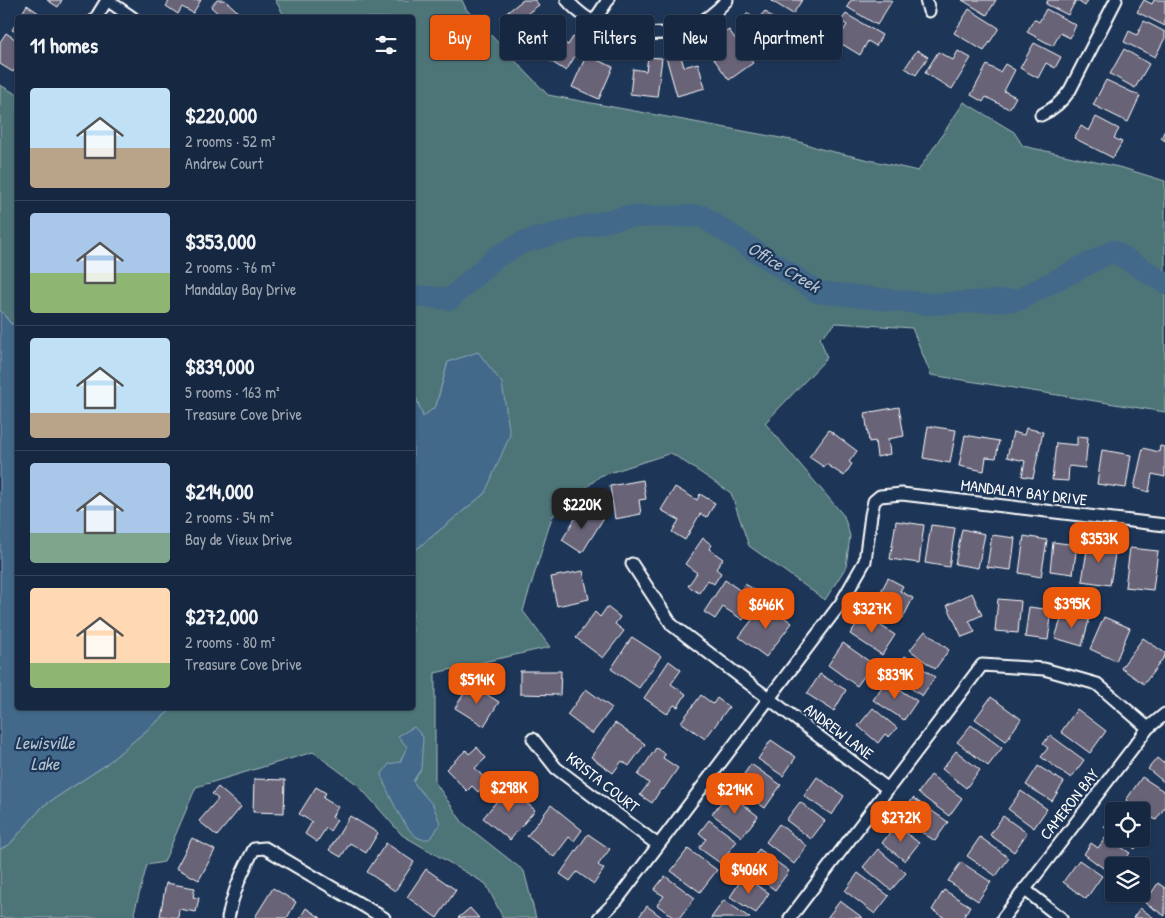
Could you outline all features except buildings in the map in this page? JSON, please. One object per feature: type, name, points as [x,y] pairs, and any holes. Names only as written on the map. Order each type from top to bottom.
[{"type":"street","points":[[98,15],[107,0],[129,15]]},
{"type":"street","points":[[567,0],[585,15]]},
{"type":"street","points":[[598,15],[608,0]]},
{"type":"street","points":[[654,34],[689,28],[718,10],[727,0]]},
{"type":"street","points":[[1042,115],[1062,102],[1070,90],[1116,0]]},
{"type":"street","name":"MANDALAY BAY DRIVE","points":[[770,699],[841,603],[855,580],[865,561],[874,501],[880,496],[902,494],[1165,525]]},
{"type":"street","name":"ANDREW LANE","points":[[632,564],[672,624],[888,789]]},
{"type":"street","points":[[790,918],[982,666],[1044,668],[1097,684],[1148,728]]},
{"type":"street","points":[[599,918],[617,900],[770,699]]},
{"type":"street","name":"CAMERON BAY","points":[[1002,918],[1148,728],[1165,714]]},
{"type":"street","name":"KRISTA COURT","points":[[533,739],[556,768],[658,845]]},
{"type":"street","points":[[228,918],[232,897],[243,869],[254,849],[265,848],[282,856],[384,918]]},
{"type":"street","points":[[1024,889],[1061,918]]},
{"type":"green space","points":[[275,0],[462,0],[466,9],[472,15],[430,15],[430,60],[490,60],[490,34],[500,45],[500,60],[515,60],[548,95],[797,141],[821,149],[918,171],[964,102],[1014,132],[1023,146],[1123,168],[1165,181],[1165,412],[931,375],[912,328],[836,323],[820,338],[827,358],[765,423],[844,516],[850,536],[846,567],[825,600],[749,546],[731,493],[671,453],[600,476],[552,517],[523,611],[550,647],[435,673],[435,782],[463,823],[524,871],[536,918],[503,918],[486,884],[402,835],[358,785],[313,752],[196,787],[164,862],[147,865],[134,913],[136,918],[0,918],[0,849],[9,845],[43,806],[104,766],[171,710],[415,710],[415,550],[485,493],[448,362],[436,406],[423,417],[415,395],[415,15],[284,15]]},
{"type":"green space","points":[[0,85],[15,93],[15,323],[11,324],[0,310]]},
{"type":"water","name":"Lewisville Lake","points":[[0,310],[11,324],[15,323],[15,710],[171,710],[104,766],[43,806],[9,845],[0,849]]},
{"type":"water","points":[[478,352],[502,383],[510,435],[485,493],[415,550],[415,395],[423,417],[436,406],[448,362]]},
{"type":"water","points":[[414,727],[423,737],[421,769],[413,781],[433,805],[440,823],[429,839],[421,839],[415,835],[403,821],[381,775],[389,764],[400,762],[407,747],[398,736]]},
{"type":"waterway","name":"Office Creek","points":[[415,296],[450,299],[496,257],[524,242],[625,217],[702,216],[818,292],[928,304],[1018,300],[1113,251],[1165,283]]}]
